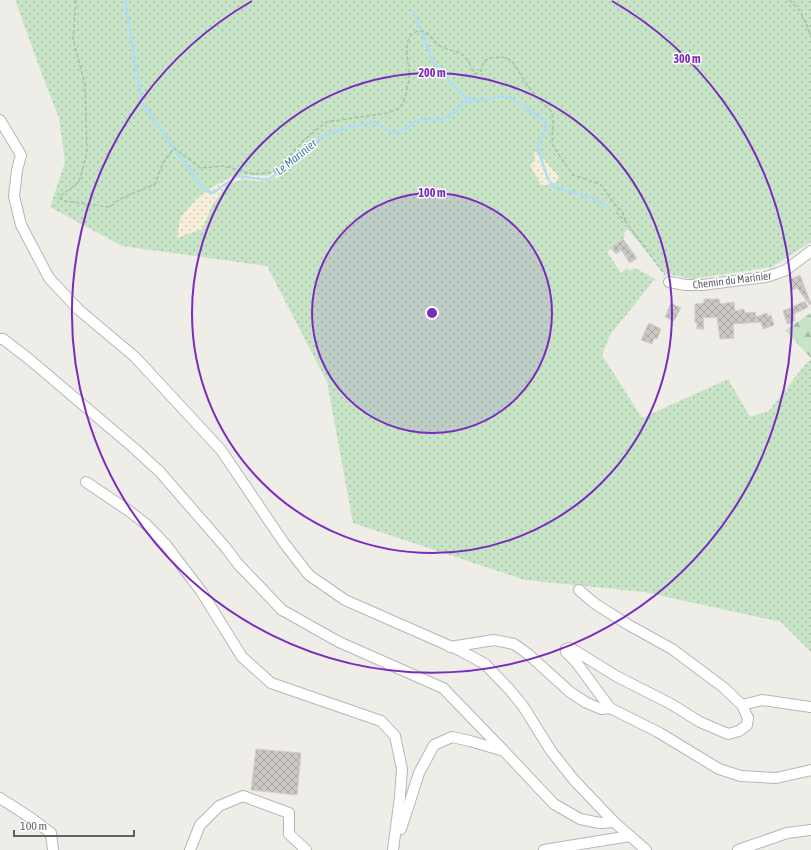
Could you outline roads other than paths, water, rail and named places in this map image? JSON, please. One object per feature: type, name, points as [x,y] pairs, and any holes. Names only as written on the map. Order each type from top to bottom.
[{"type":"street","points":[[0,120],[21,155],[14,196],[21,224],[49,278],[79,310],[135,357],[221,450],[284,543],[309,575],[345,600],[485,664],[523,706],[551,751],[574,780],[614,822],[644,849]]},
{"type":"street","name":"Chemin du Marinier","points":[[669,282],[686,285],[702,285],[766,277],[786,270],[811,251]]},
{"type":"street","points":[[0,339],[3,339],[35,364],[160,472],[238,564],[282,610],[339,642],[443,688],[554,804],[580,819],[600,823],[614,822]]},
{"type":"street","points":[[86,482],[135,515],[166,545],[201,592],[242,657],[271,684],[380,721],[395,736],[402,769],[394,850]]},
{"type":"street","points":[[579,590],[594,603],[627,624],[672,649],[723,687],[742,705],[748,718],[747,726],[740,731],[728,734],[700,722],[671,704],[616,676],[574,650],[569,648],[566,649],[566,652],[576,662],[610,708],[658,732],[719,769],[741,776],[776,778],[811,770]]},
{"type":"street","points":[[450,647],[494,640],[514,644],[528,654],[570,692],[585,702],[601,709],[610,708]]},
{"type":"street","points":[[742,705],[762,700],[811,707]]},
{"type":"street","points":[[394,850],[419,773],[434,745],[452,737],[504,751]]},
{"type":"street","points":[[190,850],[200,825],[219,806],[243,796],[289,814],[289,834],[306,850]]},
{"type":"street","points":[[0,798],[51,833],[53,850]]},
{"type":"street","points":[[738,850],[787,834],[811,830]]},
{"type":"street","points":[[544,850],[630,836]]},
{"type":"waterway","name":"Le Marinier","points":[[125,0],[142,103],[204,190],[213,193],[237,176],[268,180],[304,153],[321,137],[343,129],[375,122],[384,129],[397,133],[420,119],[438,120],[447,117],[454,113],[463,102],[503,96],[511,98],[544,121],[546,124],[538,150],[550,182],[555,187],[592,198],[610,208]]},
{"type":"waterway","points":[[413,12],[434,62],[461,93],[473,100]]}]
